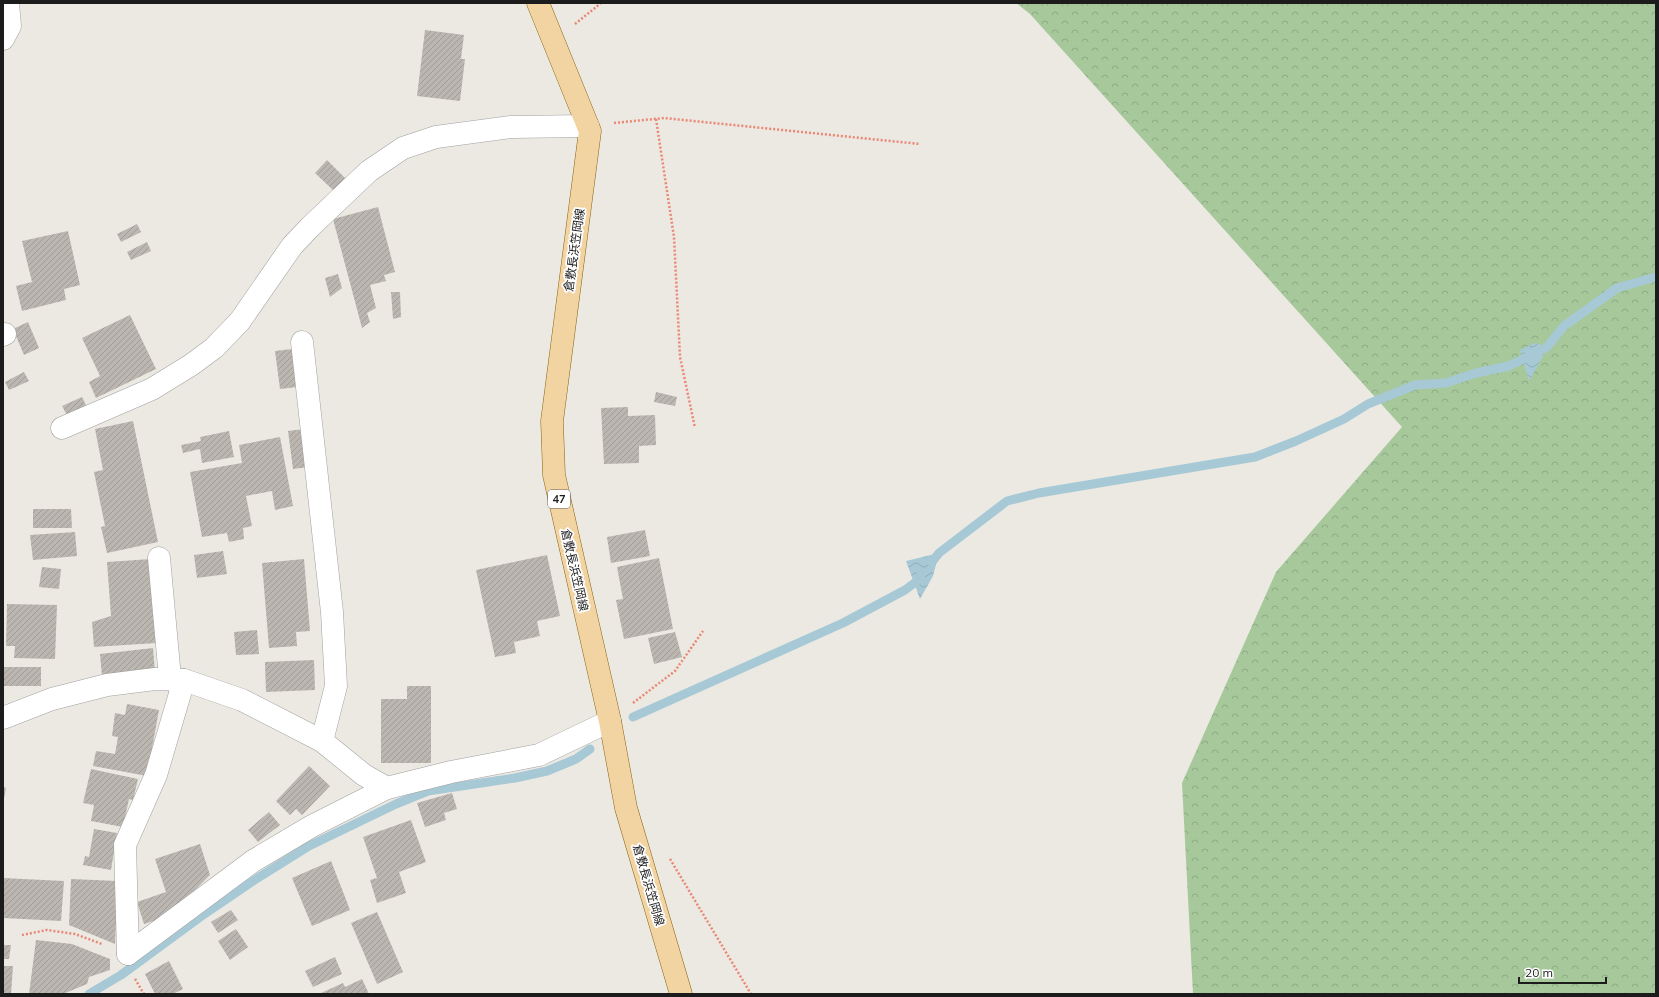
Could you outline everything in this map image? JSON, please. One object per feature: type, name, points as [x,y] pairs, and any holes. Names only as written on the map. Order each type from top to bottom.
[{"type":"main road","name":"倉敷長浜笠岡線","points":[[538,3],[590,131],[552,421],[554,475],[610,721],[626,808],[681,994]]},
{"type":"street","points":[[3,38],[10,26],[8,3]]},
{"type":"street","points":[[62,428],[152,389],[191,365],[214,348],[240,321],[292,246],[369,171],[403,148],[436,137],[511,127],[588,126]]},
{"type":"street","points":[[302,342],[332,612],[336,686],[322,740]]},
{"type":"street","points":[[159,558],[177,679],[156,775],[124,845],[128,954],[253,862],[312,826],[387,788],[451,772],[539,755],[610,721]]},
{"type":"street","points":[[3,718],[52,699],[107,685],[177,679],[242,700],[322,740],[364,775],[387,788]]},
{"type":"path","points":[[554,42],[601,3]]},
{"type":"path","points":[[588,126],[664,118],[920,144]]},
{"type":"path","points":[[656,119],[674,237],[680,356],[695,428]]},
{"type":"path","points":[[610,721],[675,671],[703,631]]},
{"type":"path","points":[[668,855],[752,994]]},
{"type":"path","points":[[22,935],[47,930],[75,934],[103,945]]},
{"type":"path","points":[[133,975],[144,994]]},
{"type":"green space","points":[[1016,3],[1656,3],[1656,994],[1193,994],[1182,783],[1276,572],[1402,427],[1030,14]]},
{"type":"water","points":[[1535,343],[1547,347],[1529,381],[1520,350]]},
{"type":"water","points":[[939,553],[933,576],[920,599],[906,561]]},
{"type":"building","points":[[425,30],[464,35],[461,59],[465,59],[460,101],[417,96]]},
{"type":"building","points":[[327,160],[345,178],[333,190],[315,173]]},
{"type":"building","points":[[378,207],[395,272],[384,275],[386,281],[370,285],[376,308],[367,313],[370,322],[362,328],[333,219]]},
{"type":"building","points":[[137,224],[141,232],[121,242],[117,234]]},
{"type":"building","points":[[68,231],[80,285],[64,289],[66,300],[22,311],[16,286],[32,282],[22,241]]},
{"type":"building","points":[[147,242],[151,251],[131,260],[127,252]]},
{"type":"building","points":[[338,274],[342,288],[330,297],[325,278]]},
{"type":"building","points":[[391,292],[400,292],[401,317],[393,319]]},
{"type":"building","points":[[130,315],[156,369],[96,398],[89,382],[100,376],[82,338]]},
{"type":"building","points":[[28,322],[39,348],[24,355],[13,329]]},
{"type":"building","points":[[292,349],[297,387],[280,389],[275,351]]},
{"type":"building","points":[[24,372],[29,381],[9,390],[5,382]]},
{"type":"building","points":[[656,392],[677,397],[675,406],[654,402]]},
{"type":"building","points":[[82,397],[86,405],[67,415],[62,406]]},
{"type":"building","points":[[628,407],[628,416],[655,415],[656,445],[639,446],[639,463],[604,464],[601,408]]},
{"type":"building","points":[[133,421],[158,542],[107,553],[101,527],[105,526],[94,472],[103,470],[95,429]]},
{"type":"building","points":[[304,429],[309,467],[293,469],[288,431]]},
{"type":"building","points":[[229,431],[234,457],[202,463],[200,449],[183,453],[181,445],[201,441],[200,437]]},
{"type":"building","points":[[280,437],[293,506],[275,510],[272,491],[246,496],[252,526],[243,528],[244,539],[229,542],[227,533],[202,537],[190,472],[242,463],[239,445]]},
{"type":"building","points":[[33,509],[71,509],[72,528],[33,528]]},
{"type":"building","points":[[645,530],[650,556],[611,563],[607,537]]},
{"type":"building","points":[[75,532],[77,556],[33,560],[30,535]]},
{"type":"building","points":[[223,551],[227,574],[197,578],[194,555]]},
{"type":"building","points":[[547,555],[560,616],[537,621],[540,636],[514,642],[516,653],[495,657],[476,570]]},
{"type":"building","points":[[659,558],[673,629],[624,639],[616,600],[623,599],[617,567]]},
{"type":"building","points":[[151,559],[157,643],[94,647],[92,622],[111,616],[107,562]]},
{"type":"building","points":[[304,559],[310,631],[296,632],[297,646],[269,648],[262,563]]},
{"type":"building","points":[[42,567],[61,569],[59,589],[39,587]]},
{"type":"building","points":[[7,604],[57,605],[55,659],[14,658],[15,646],[6,646]]},
{"type":"building","points":[[257,630],[259,654],[236,655],[234,632]]},
{"type":"building","points":[[675,632],[682,657],[654,664],[648,638]]},
{"type":"building","points":[[153,648],[155,672],[102,676],[100,654]]},
{"type":"building","points":[[314,660],[315,690],[266,692],[265,662]]},
{"type":"building","points":[[3,667],[41,667],[41,686],[3,686]]},
{"type":"building","points":[[407,686],[431,686],[431,763],[381,763],[381,699],[407,699]]},
{"type":"building","points":[[127,704],[159,710],[147,776],[93,766],[96,751],[115,754],[118,737],[112,736],[115,713],[125,715]]},
{"type":"building","points":[[309,766],[330,786],[302,815],[296,809],[290,815],[276,801]]},
{"type":"building","points":[[91,769],[138,779],[133,800],[129,799],[123,827],[91,821],[94,805],[83,803]]},
{"type":"building","points":[[3,787],[6,788],[4,799],[3,799]]},
{"type":"building","points":[[452,793],[457,809],[444,813],[446,820],[425,827],[417,803]]},
{"type":"building","points":[[269,812],[280,825],[258,842],[248,830]]},
{"type":"building","points":[[411,820],[426,862],[399,872],[406,893],[377,903],[370,880],[377,878],[363,837]]},
{"type":"building","points":[[94,829],[117,833],[111,870],[83,865],[85,856],[89,857]]},
{"type":"building","points":[[200,844],[210,875],[169,916],[144,924],[137,902],[166,892],[155,859]]},
{"type":"building","points":[[331,861],[350,910],[312,926],[292,878]]},
{"type":"building","points":[[3,878],[64,881],[61,921],[3,918]]},
{"type":"building","points":[[71,879],[118,881],[115,944],[69,925]]},
{"type":"building","points":[[231,910],[238,920],[218,933],[211,922]]},
{"type":"building","points":[[377,912],[403,972],[377,984],[351,923]]},
{"type":"building","points":[[236,929],[248,947],[230,960],[218,941]]},
{"type":"building","points":[[36,940],[72,944],[110,959],[110,970],[89,977],[87,984],[63,994],[29,994]]},
{"type":"building","points":[[3,945],[11,945],[9,959],[3,959]]},
{"type":"building","points":[[335,957],[342,974],[313,987],[305,971]]},
{"type":"building","points":[[169,961],[183,989],[173,994],[155,994],[145,974]]},
{"type":"building","points":[[3,966],[13,966],[11,994],[3,994]]},
{"type":"building","points":[[362,979],[369,994],[319,994],[343,983],[345,987]]},
{"type":"waterway","points":[[932,562],[939,553],[1007,501],[1039,493],[1255,457],[1296,441],[1344,419],[1368,404],[1415,385],[1446,383],[1476,373],[1509,366],[1547,347],[1564,326],[1617,288],[1656,277]]},
{"type":"waterway","points":[[633,717],[843,623],[905,590],[917,581],[921,575]]},
{"type":"waterway","points":[[89,994],[121,975],[200,917],[253,881],[309,846],[396,804],[428,791],[515,778],[547,771],[576,759],[590,749]]}]
